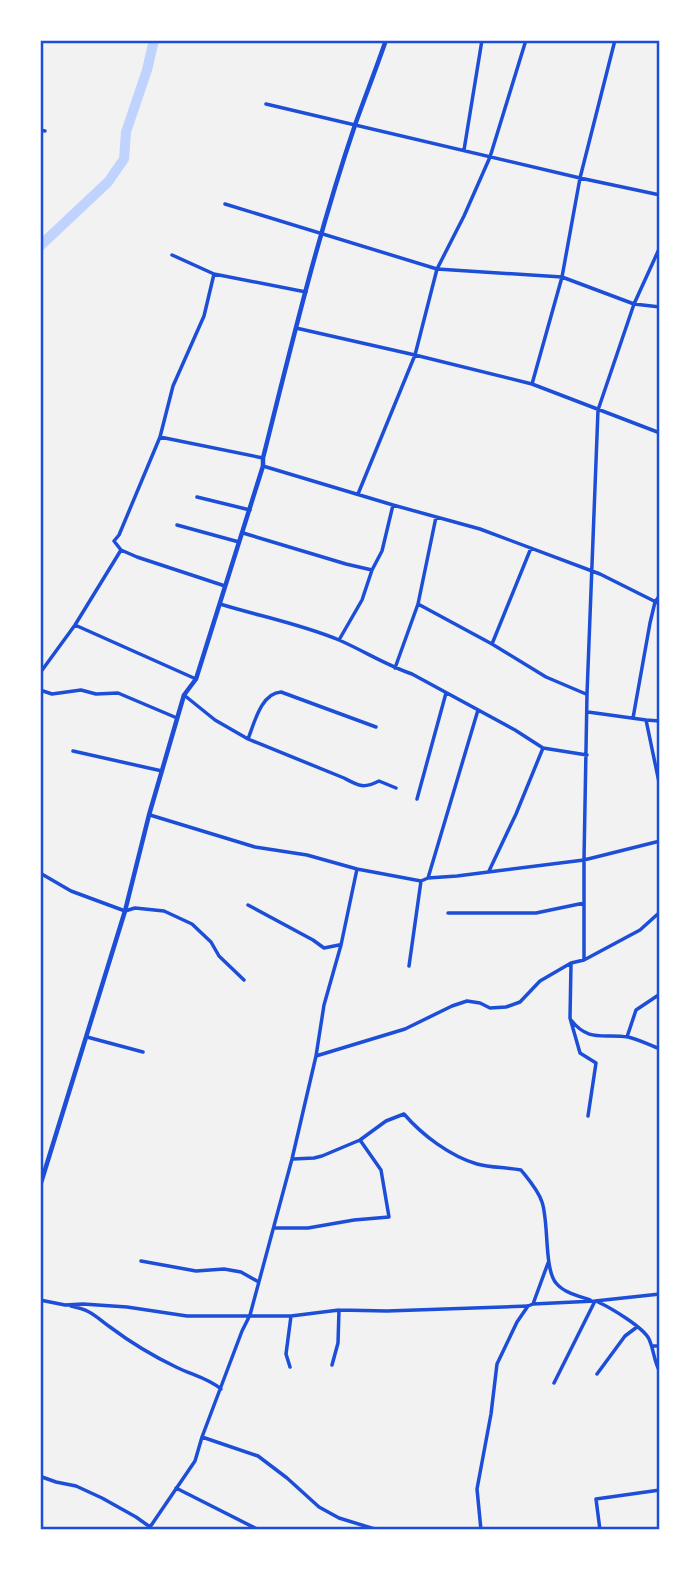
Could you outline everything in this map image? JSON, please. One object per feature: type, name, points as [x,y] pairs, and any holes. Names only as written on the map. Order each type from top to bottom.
[{"type":"street","points":[[40,1186],[125,911],[149,815],[184,695],[196,679],[250,510],[295,328],[322,233],[355,126],[386,40]]},
{"type":"street","points":[[464,150],[482,40]]},
{"type":"street","points":[[358,494],[415,355],[437,269],[490,157],[526,40]]},
{"type":"street","points":[[532,384],[562,277],[580,178],[615,40]]},
{"type":"street","points":[[265,104],[660,195]]},
{"type":"street","points":[[225,204],[437,269],[562,277],[634,304],[660,307]]},
{"type":"street","points":[[584,960],[587,694],[598,410],[634,304],[660,247]]},
{"type":"street","points":[[173,255],[214,274],[306,292]]},
{"type":"street","points":[[214,274],[204,316],[173,386],[160,437],[119,535],[114,541],[121,550],[225,586]]},
{"type":"street","points":[[295,328],[532,384],[660,433]]},
{"type":"street","points":[[160,437],[263,458]]},
{"type":"street","points":[[263,466],[480,529],[591,570],[658,603]]},
{"type":"street","points":[[197,497],[250,510]]},
{"type":"street","points":[[339,640],[362,600],[382,551],[393,505]]},
{"type":"street","points":[[395,668],[418,604],[436,517]]},
{"type":"street","points":[[177,525],[240,543]]},
{"type":"street","points":[[243,533],[372,570]]},
{"type":"street","points":[[492,644],[531,548]]},
{"type":"street","points":[[40,673],[75,625],[121,550]]},
{"type":"street","points":[[633,718],[650,622],[660,595]]},
{"type":"street","points":[[220,604],[339,640],[412,674],[543,748],[587,755]]},
{"type":"street","points":[[418,604],[546,677],[587,694]]},
{"type":"street","points":[[75,625],[196,679]]},
{"type":"street","points":[[40,690],[52,694],[81,690],[96,694],[118,693],[177,718]]},
{"type":"street","points":[[248,740],[261,708],[274,692],[281,692],[376,727]]},
{"type":"street","points":[[417,799],[446,692]]},
{"type":"street","points":[[184,695],[215,720],[248,740],[359,786],[369,786],[379,781],[396,788]]},
{"type":"street","points":[[428,878],[478,710]]},
{"type":"street","points":[[588,712],[660,721]]},
{"type":"street","points":[[646,719],[660,788]]},
{"type":"street","points":[[489,871],[543,748]]},
{"type":"street","points":[[73,751],[162,771]]},
{"type":"street","points":[[149,815],[256,847],[307,855],[357,869],[421,881],[584,860],[660,841]]},
{"type":"street","points":[[42,1477],[76,1486],[102,1498],[136,1517],[149,1528],[195,1461],[250,1315],[292,1159],[316,1056],[324,1005],[341,945],[357,869]]},
{"type":"street","points":[[40,873],[71,891],[125,911],[135,908],[164,911],[192,924],[244,980]]},
{"type":"street","points":[[409,966],[421,881]]},
{"type":"street","points":[[448,913],[536,913],[584,903]]},
{"type":"street","points":[[248,905],[324,948],[341,945]]},
{"type":"street","points":[[316,1056],[405,1029],[467,1001],[490,1008],[506,1007],[520,1002],[540,981],[640,930],[660,912]]},
{"type":"street","points":[[571,963],[570,1018],[580,1053],[596,1063],[588,1116]]},
{"type":"street","points":[[627,1037],[636,1010],[660,994]]},
{"type":"street","points":[[570,1018],[579,1031],[602,1037],[627,1037],[660,1049]]},
{"type":"street","points":[[87,1037],[144,1052]]},
{"type":"street","points":[[292,1159],[314,1158],[360,1140],[387,1121],[404,1114],[417,1128],[457,1155],[476,1164],[521,1170],[542,1202],[554,1282],[565,1291],[611,1308],[647,1335],[660,1372]]},
{"type":"street","points":[[274,1227],[308,1228],[389,1217],[381,1170],[360,1140]]},
{"type":"street","points":[[141,1261],[196,1270],[223,1269],[241,1272],[258,1281]]},
{"type":"street","points":[[481,1530],[477,1489],[497,1364],[517,1322],[530,1305],[549,1261]]},
{"type":"street","points":[[65,1305],[127,1307],[187,1316],[291,1316],[340,1310],[387,1311],[530,1305],[660,1294]]},
{"type":"street","points":[[40,1300],[94,1313],[138,1346],[221,1389]]},
{"type":"street","points":[[554,1383],[595,1301]]},
{"type":"street","points":[[332,1365],[338,1343],[340,1310]]},
{"type":"street","points":[[290,1367],[286,1354],[291,1316]]},
{"type":"street","points":[[597,1374],[625,1336],[637,1327]]},
{"type":"street","points":[[652,1346],[660,1346]]},
{"type":"street","points":[[202,1437],[258,1457],[287,1478],[319,1507],[339,1518],[379,1530]]},
{"type":"street","points":[[176,1488],[259,1530]]},
{"type":"street","points":[[600,1530],[596,1499],[660,1490]]},
{"type":"waterway","points":[[40,246],[108,182],[124,159],[126,132],[154,40]]}]
